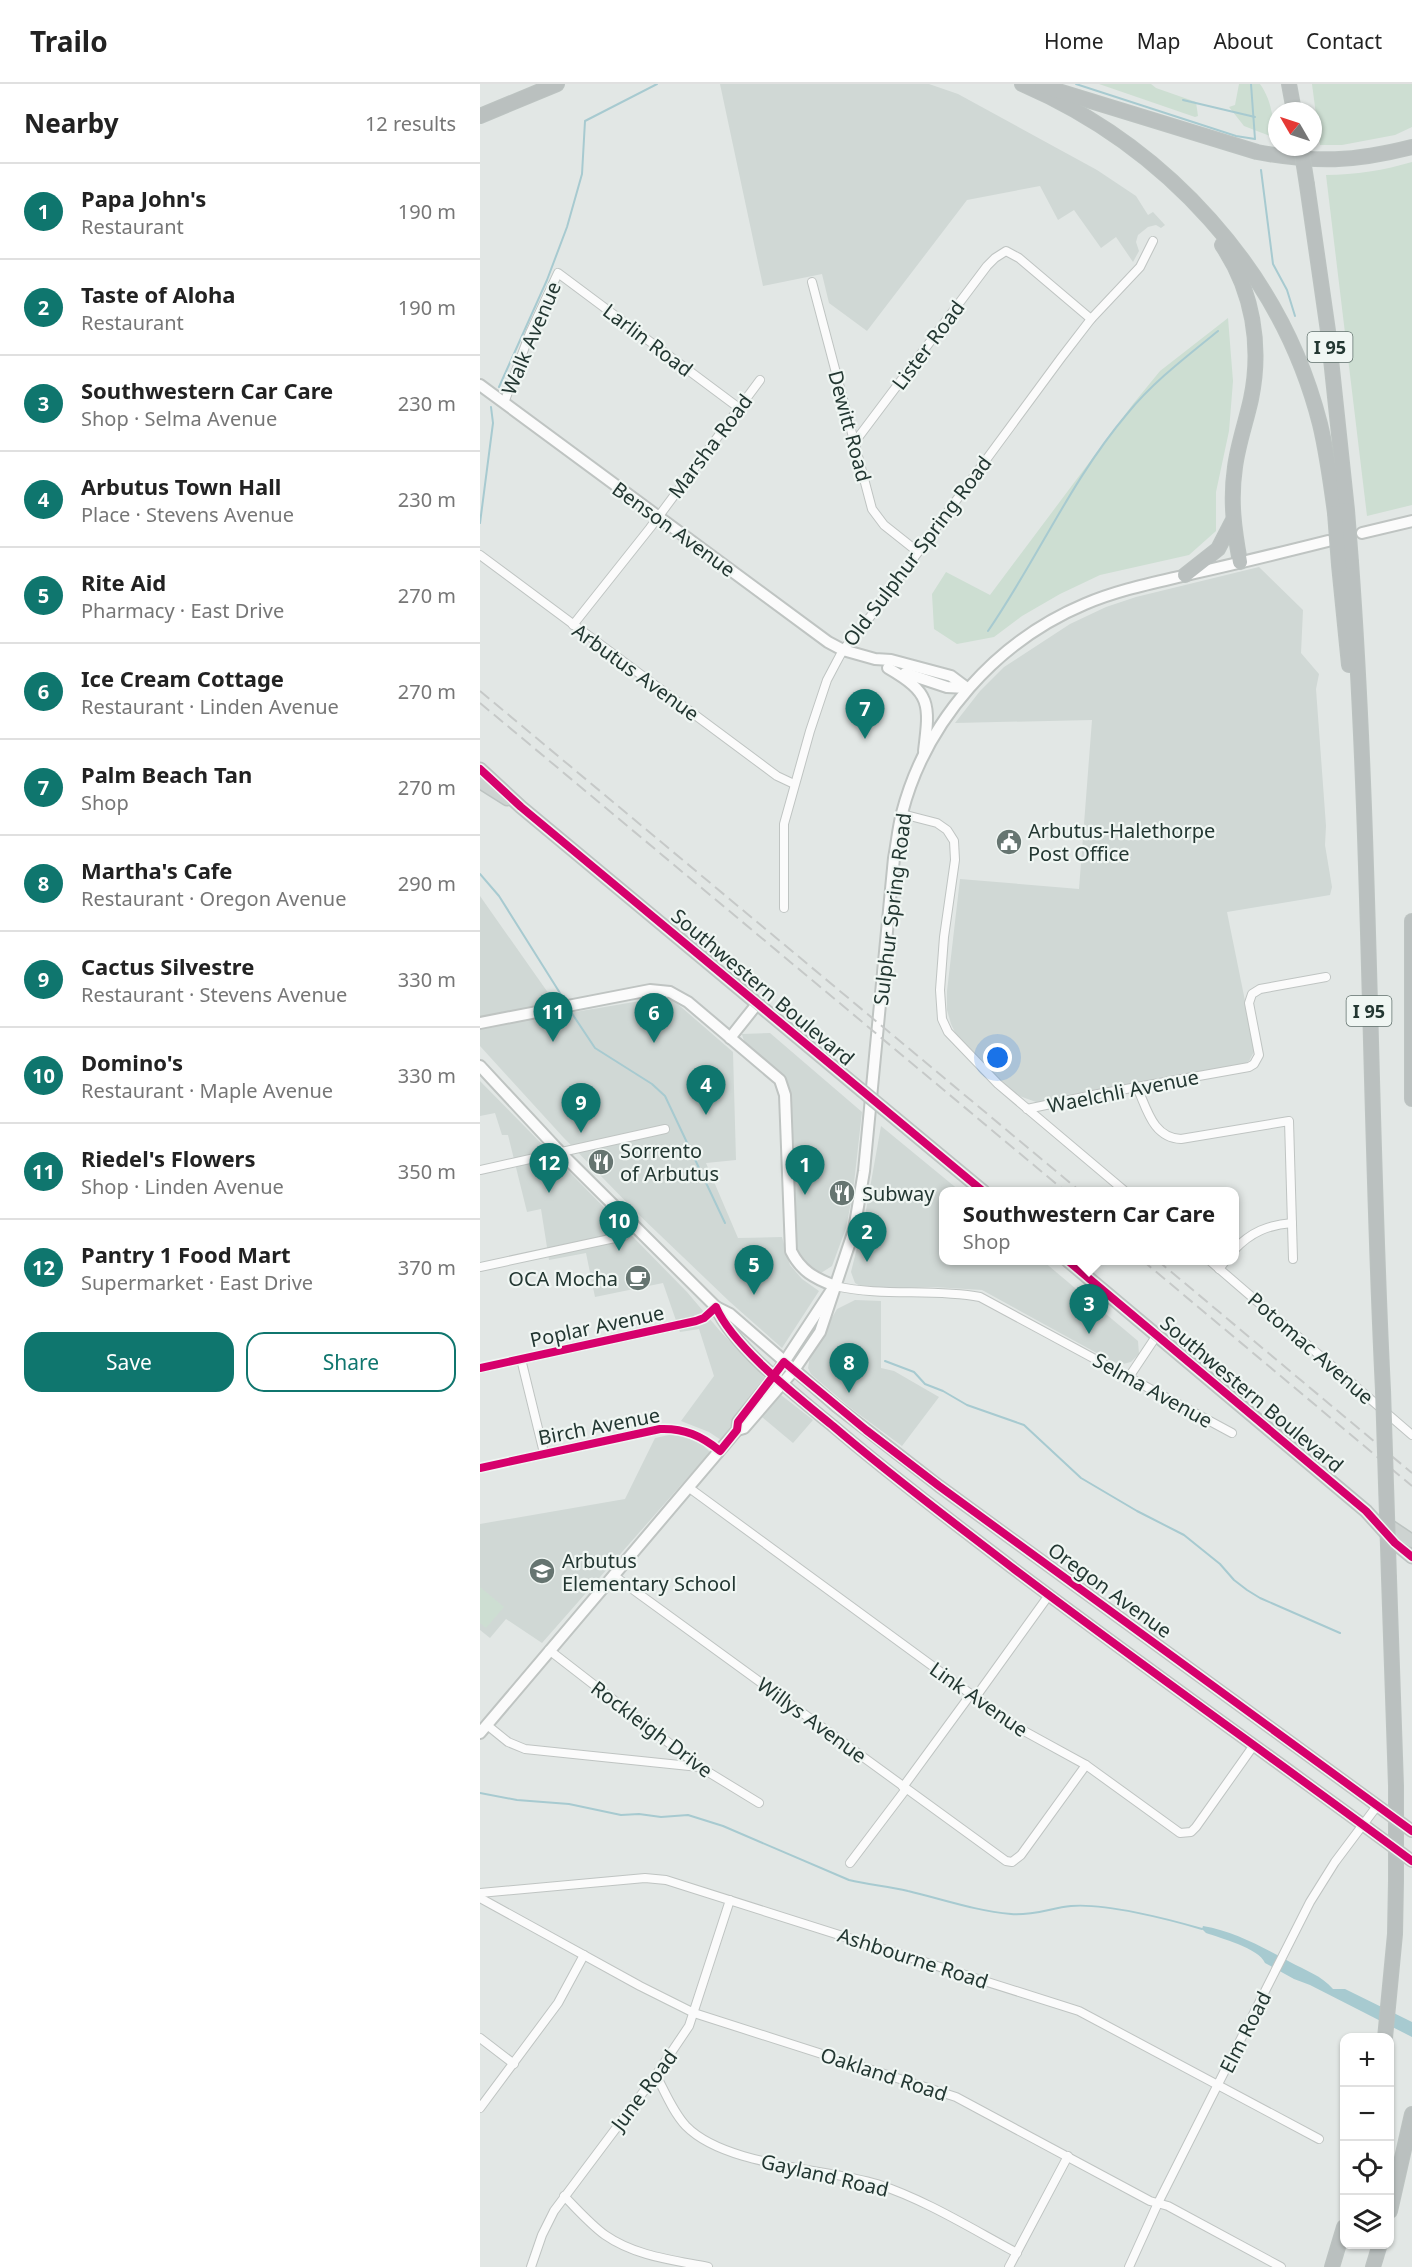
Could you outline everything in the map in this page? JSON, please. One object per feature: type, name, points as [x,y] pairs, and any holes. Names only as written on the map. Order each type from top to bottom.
[{"type":"highway","points":[[480,116],[557,84]]},
{"type":"highway","points":[[1022,84],[1069,106],[1111,133],[1168,177],[1207,215],[1249,269],[1274,309],[1295,352],[1317,414],[1341,512]]},
{"type":"highway","points":[[1036,84],[1257,152],[1281,157],[1342,160],[1412,147]]},
{"type":"highway","points":[[1289,84],[1292,102]]},
{"type":"highway","points":[[1111,133],[1179,196],[1218,239],[1237,271],[1250,307],[1255,343],[1254,382],[1235,465],[1232,522],[1240,562]]},
{"type":"highway","name":"I 95","points":[[1302,156],[1328,331],[1363,804],[1374,1218],[1383,1390],[1396,1786],[1396,1881],[1385,2033]]},
{"type":"highway","points":[[1185,575],[1218,549],[1232,522]]},
{"type":"highway","name":"I 95","points":[[1412,921],[1412,1099]]},
{"type":"highway","points":[[1393,2195],[1412,2114]]},
{"type":"highway","points":[[1332,2267],[1340,2240]]},
{"type":"highway","points":[[1373,2267],[1378,2249]]},
{"type":"main road","name":"Southwestern Boulevard","points":[[480,769],[521,807],[979,1187]]},
{"type":"main road","name":"Southwestern Boulevard","points":[[480,782],[521,807]]},
{"type":"main road","name":"Southwestern Boulevard","points":[[1073,1265],[1366,1511],[1412,1541]]},
{"type":"main road","name":"Southwestern Boulevard","points":[[1366,1511],[1395,1543],[1412,1557]]},
{"type":"street","name":"Old Sulphur Spring Road","points":[[784,908],[784,824],[794,784],[827,680],[843,650],[1091,319],[1140,267],[1153,241]]},
{"type":"street","name":"Lister Road","points":[[854,443],[987,266],[994,258],[1006,251],[1019,258],[1091,319]]},
{"type":"street","name":"Walk Avenue","points":[[504,403],[530,333],[558,273]]},
{"type":"street","name":"Larlin Road","points":[[558,273],[739,408]]},
{"type":"street","name":"Dewitt Road","points":[[812,282],[874,514],[918,552]]},
{"type":"street","name":"Marsha Road","points":[[573,626],[760,380]]},
{"type":"street","name":"Benson Avenue","points":[[480,385],[822,638],[843,650],[951,676],[967,688]]},
{"type":"street","points":[[1362,533],[1412,521]]},
{"type":"street","name":"Sulphur Spring Road","points":[[483,1729],[720,1451],[737,1430],[738,1422],[778,1380],[794,1370],[820,1332],[854,1230],[860,1204],[894,858],[902,814],[923,758],[967,688],[1012,647],[1058,617],[1085,604],[1120,591],[1328,541]]},
{"type":"street","name":"Arbutus Avenue","points":[[480,555],[777,776],[794,784]]},
{"type":"street","name":"Benson Avenue","points":[[875,659],[888,668],[948,687],[967,688]]},
{"type":"street","points":[[888,668],[915,684],[925,702],[928,722],[923,758]]},
{"type":"street","name":"Waelchli Avenue","points":[[902,814],[937,823],[947,830],[954,841],[955,860],[944,937],[940,990],[942,1019],[948,1032],[958,1043],[998,1084],[1027,1109],[1254,1064],[1259,1055],[1249,1003],[1252,994],[1260,989],[1326,976]]},
{"type":"street","points":[[480,1023],[650,990],[670,992],[688,1002],[773,1074],[783,1088],[791,1251],[802,1269],[835,1286]]},
{"type":"street","points":[[730,1038],[757,1004]]},
{"type":"street","points":[[480,1065],[561,1153],[716,1307],[721,1319],[778,1380],[855,1445],[1049,1595],[1412,1861]]},
{"type":"street","points":[[1137,1087],[1154,1125],[1160,1132],[1172,1139],[1289,1121],[1293,1259]]},
{"type":"street","points":[[1027,1109],[1121,1187]]},
{"type":"street","points":[[480,1170],[665,1129]]},
{"type":"street","points":[[1239,1245],[1259,1229],[1292,1223]]},
{"type":"street","points":[[480,1267],[624,1236],[635,1226]]},
{"type":"street","name":"Potomac Avenue","points":[[1215,1265],[1412,1435]]},
{"type":"street","points":[[1219,1269],[1222,1265]]},
{"type":"street","name":"Sulphur Spring Road","points":[[778,1380],[784,1362],[835,1286]]},
{"type":"street","name":"Selma Avenue","points":[[835,1286],[867,1293],[953,1293],[980,1297],[1232,1433]]},
{"type":"street","name":"Poplar Avenue","points":[[480,1368],[696,1321],[703,1319],[716,1307]]},
{"type":"street","name":"Oregon Avenue","points":[[716,1307],[730,1314],[866,1430],[1412,1831]]},
{"type":"street","points":[[1129,1377],[1157,1335]]},
{"type":"street","points":[[520,1359],[544,1453]]},
{"type":"street","name":"Birch Avenue","points":[[480,1468],[642,1432],[672,1428],[696,1435],[720,1451]]},
{"type":"street","name":"Link Avenue","points":[[688,1487],[1013,1725],[1086,1765],[1174,1830],[1185,1834],[1196,1827],[1254,1745]]},
{"type":"street","points":[[966,1532],[979,1515]]},
{"type":"street","name":"Willys Avenue","points":[[613,1575],[1000,1858],[1012,1862],[1021,1855],[1086,1765]]},
{"type":"street","points":[[850,1863],[1049,1595]]},
{"type":"street","name":"Rockleigh Drive","points":[[549,1650],[700,1767],[759,1803]]},
{"type":"street","points":[[483,1729],[525,1749],[700,1767]]},
{"type":"street","name":"Elm Road","points":[[1129,2267],[1158,2203],[1314,1895],[1377,1806]]},
{"type":"street","name":"Ashbourne Road","points":[[480,1893],[656,1878],[1079,2011],[1319,2139]]},
{"type":"street","name":"Oakland Road","points":[[480,1898],[694,2013],[956,2097],[1281,2267]]},
{"type":"street","name":"June Road","points":[[531,2267],[548,2222],[564,2196],[681,2039],[694,2013],[729,1900]]},
{"type":"street","points":[[480,2108],[558,2003],[584,1955]]},
{"type":"street","points":[[480,2038],[514,2064]]},
{"type":"street","name":"Gayland Road","points":[[656,2075],[675,2112],[685,2125],[709,2143],[740,2155],[876,2184],[928,2205],[1017,2253]]},
{"type":"street","points":[[1009,2267],[1068,2156]]},
{"type":"street","points":[[564,2196],[605,2235],[629,2249],[708,2267]]},
{"type":"shaded area","points":[[720,84],[929,84],[958,94],[1097,170],[1136,196],[1148,215],[1153,212],[1165,225],[1161,228],[1156,225],[1148,227],[1138,235],[1136,242],[1139,251],[1133,262],[1116,237],[1101,248],[1074,210],[1058,220],[1040,186],[967,200],[867,331],[829,303],[822,274],[763,286]]},
{"type":"shaded area","points":[[1259,567],[1303,610],[1301,653],[1319,674],[1316,689],[1326,826],[1325,845],[1332,887],[1330,895],[1227,912],[1255,1050],[1249,1061],[1244,1064],[1052,1101],[1036,1102],[1014,1094],[974,1059],[959,1041],[947,1010],[947,991],[960,879],[1079,889],[1092,720],[955,723],[980,691],[1004,667],[1070,624],[1106,607],[1136,597]]},
{"type":"shaded area","points":[[480,896],[563,1014],[658,998],[673,1000],[733,1052],[736,1160],[706,1163],[738,1238],[782,1237],[790,1265],[802,1279],[819,1291],[782,1348],[636,1212],[563,1137],[480,1046]]},
{"type":"shaded area","points":[[770,1033],[862,1112],[853,1192],[846,1228],[832,1266],[821,1273],[812,1271],[800,1258],[796,1249],[791,1096],[788,1085],[783,1076],[746,1045],[742,1034]]},
{"type":"shaded area","points":[[480,1081],[687,1292],[765,1378],[721,1440],[709,1432],[681,1421],[714,1376],[699,1329],[680,1332],[663,1283],[595,1297],[586,1253],[549,1260],[541,1209],[527,1212],[508,1135],[502,1135],[495,1113],[480,1116]]},
{"type":"shaded area","points":[[881,1126],[955,1187],[939,1187],[939,1265],[1048,1265],[1138,1341],[1139,1354],[1131,1362],[1123,1364],[1113,1362],[982,1290],[862,1287],[855,1283],[851,1272],[865,1216]]},
{"type":"shaded area","points":[[855,1300],[881,1301],[881,1368],[894,1371],[939,1397],[902,1446],[848,1406],[811,1374],[808,1368],[810,1356],[837,1309]]},
{"type":"shaded area","points":[[781,1395],[813,1420],[793,1443],[762,1417]]},
{"type":"shaded area","name":"Arbutus Elementary School","points":[[669,1435],[684,1436],[700,1442],[710,1452],[542,1643],[506,1619],[490,1638],[480,1630],[480,1524],[625,1499],[655,1438]]},
{"type":"green space","points":[[1099,84],[1151,84],[1156,88],[1196,102],[1198,116],[1195,117]]},
{"type":"green space","points":[[1239,84],[1260,84],[1269,102],[1268,135],[1244,126],[1229,107],[1235,105]]},
{"type":"green space","points":[[1312,84],[1412,84],[1412,127],[1395,135],[1342,145],[1322,145],[1322,102],[1314,102]]},
{"type":"green space","points":[[1412,162],[1412,505],[1367,516],[1326,175],[1370,172]]},
{"type":"green space","points":[[1228,318],[1233,381],[1229,431],[1216,492],[1216,531],[1189,555],[1100,575],[1060,594],[1022,616],[994,637],[957,644],[934,629],[932,594],[946,572],[990,595],[1160,371]]},
{"type":"green space","points":[[480,1587],[504,1607],[486,1628],[480,1623]]},
{"type":"water","points":[[1203,1926],[1248,1940],[1324,1980],[1333,1989],[1345,1989],[1412,2022],[1412,2037],[1294,1979],[1265,1963],[1247,1948],[1206,1933],[1202,1929]]},
{"type":"waterway","points":[[499,387],[547,280],[567,227],[582,174],[585,121],[657,84]]},
{"type":"waterway","points":[[1076,84],[1236,136],[1255,139],[1251,84]]},
{"type":"waterway","points":[[1183,100],[1255,117]]},
{"type":"waterway","points":[[1261,170],[1273,264],[1287,290],[1295,316]]},
{"type":"waterway","points":[[988,631],[1071,493],[1107,439],[1148,391],[1218,331]]},
{"type":"waterway","points":[[480,523],[493,423],[491,407]]},
{"type":"waterway","points":[[480,874],[499,896],[565,1001]]},
{"type":"waterway","points":[[569,1009],[595,1048],[652,1084],[665,1096],[725,1223]]},
{"type":"waterway","points":[[885,1361],[914,1372],[925,1384],[967,1405],[1024,1425],[1081,1478],[1184,1535],[1220,1564],[1234,1580],[1247,1590],[1260,1598],[1340,1633]]},
{"type":"waterway","points":[[480,1793],[517,1800],[569,1804],[621,1815],[639,1814],[661,1817],[688,1815],[723,1826],[849,1880],[901,1889],[985,1910],[1019,1914],[1071,1906],[1101,1907],[1202,1929]]},
{"type":"railway","points":[[480,691],[1075,1187]]},
{"type":"railway","points":[[480,703],[1060,1187]]},
{"type":"railway","points":[[1148,1265],[1412,1486]]},
{"type":"railway","points":[[1163,1265],[1412,1473]]},
{"type":"cycle path","points":[[480,769],[521,807],[978,1187]]},
{"type":"cycle path","points":[[1073,1265],[1366,1511],[1395,1543],[1412,1557]]},
{"type":"cycle path","points":[[480,1368],[696,1321],[704,1318],[716,1307],[737,1339],[768,1371],[900,1481],[1063,1606],[1412,1861]]},
{"type":"cycle path","points":[[480,1468],[660,1429],[692,1434],[720,1451],[737,1430],[738,1422],[784,1362],[866,1430],[939,1486],[1412,1831]]},
{"type":"place","name":"Palm Beach Tan","points":[[865,739]]},
{"type":"place","name":"Arbutus-Halethorpe Post Office","points":[[1009,842]]},
{"type":"place","name":"Riedel's Flowers","points":[[553,1042]]},
{"type":"place","name":"Ice Cream Cottage","points":[[654,1043]]},
{"type":"place","name":"Arbutus Town Hall","points":[[706,1115]]},
{"type":"place","name":"Cactus Silvestre","points":[[581,1133]]},
{"type":"place","name":"Sorrento of Arbutus","points":[[601,1162]]},
{"type":"place","name":"Pantry 1 Food Mart","points":[[549,1193]]},
{"type":"place","name":"Subway","points":[[842,1193]]},
{"type":"place","name":"Papa John's","points":[[805,1195]]},
{"type":"place","name":"Domino's","points":[[619,1251]]},
{"type":"place","name":"Taste of Aloha","points":[[867,1262]]},
{"type":"place","name":"OCA Mocha","points":[[638,1278]]},
{"type":"place","name":"Rite Aid","points":[[754,1295]]},
{"type":"place","name":"Southwestern Car Care","points":[[1089,1334]]},
{"type":"place","name":"Martha's Cafe","points":[[849,1393]]},
{"type":"place","name":"Arbutus Elementary School","points":[[542,1571]]}]
